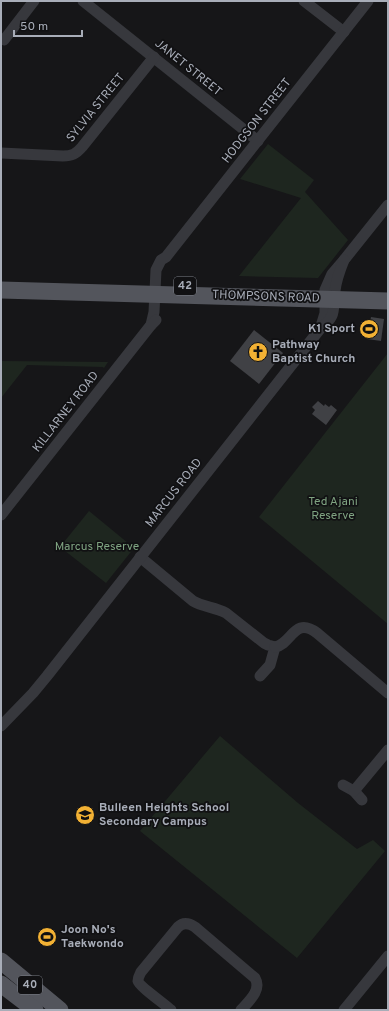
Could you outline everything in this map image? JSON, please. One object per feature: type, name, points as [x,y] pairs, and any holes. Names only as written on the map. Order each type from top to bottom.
[{"type":"main road","name":"THOMPSONS ROAD","points":[[1,282],[158,290],[330,295],[388,301]]},
{"type":"main road","name":"THOMPSONS ROAD","points":[[1,290],[158,290]]},
{"type":"main road","name":"THOMPSONS ROAD","points":[[330,295],[388,292]]},
{"type":"main road","name":"40","points":[[1,961],[60,1010]]},
{"type":"main road","name":"40","points":[[1,984],[35,1010]]},
{"type":"street","points":[[4,40],[34,1]]},
{"type":"street","name":"JANET STREET","points":[[83,1],[258,141]]},
{"type":"street","points":[[304,1],[344,32]]},
{"type":"street","name":"HODGSON STREET","points":[[158,290],[156,270],[161,260],[166,257],[368,1]]},
{"type":"street","name":"SYLVIA STREET","points":[[1,153],[63,156],[74,155],[154,57]]},
{"type":"street","name":"MARCUS ROAD","points":[[1,726],[40,684],[320,329],[330,295],[344,260],[388,205]]},
{"type":"street","name":"KILLARNEY ROAD","points":[[1,515],[151,325],[156,321],[160,314],[158,290]]},
{"type":"street","points":[[140,557],[193,601],[203,606],[221,610],[268,645],[275,647],[283,645],[296,631],[304,628],[310,629],[317,633],[388,692]]},
{"type":"street","points":[[260,676],[270,665],[275,647]]},
{"type":"street","points":[[354,791],[388,750]]},
{"type":"street","points":[[343,785],[354,791],[362,800]]},
{"type":"street","points":[[171,1010],[142,986],[138,978],[141,972],[178,927],[183,924],[188,924],[195,927],[255,978],[258,984],[256,993],[242,1010]]},
{"type":"street","points":[[344,1010],[388,956]]},
{"type":"green space","points":[[268,144],[314,180],[305,192],[348,240],[318,278],[239,276],[301,198],[240,179]]},
{"type":"green space","name":"Ted Ajani Reserve","points":[[388,353],[388,624],[259,517]]},
{"type":"green space","points":[[1,361],[108,362],[104,368],[27,365],[1,398]]},
{"type":"green space","name":"Marcus Reserve","points":[[89,511],[134,548],[106,583],[60,547]]},
{"type":"green space","points":[[220,736],[298,803],[357,849],[373,840],[385,851],[297,958],[140,831]]},
{"type":"building","points":[[371,317],[384,319],[381,341],[367,339]]},
{"type":"building","points":[[254,330],[283,353],[259,384],[230,361]]},
{"type":"building","points":[[318,401],[324,406],[325,404],[329,407],[331,405],[337,410],[326,425],[312,414],[315,410],[312,407]]},
{"type":"place","name":"K1 Sport","points":[[369,329]]},
{"type":"place","name":"Pathway Baptist Church","points":[[258,352]]},
{"type":"place","name":"Bulleen Heights School Secondary Campus","points":[[85,815]]},
{"type":"place","name":"Joon No's Taekwondo","points":[[47,937]]}]
